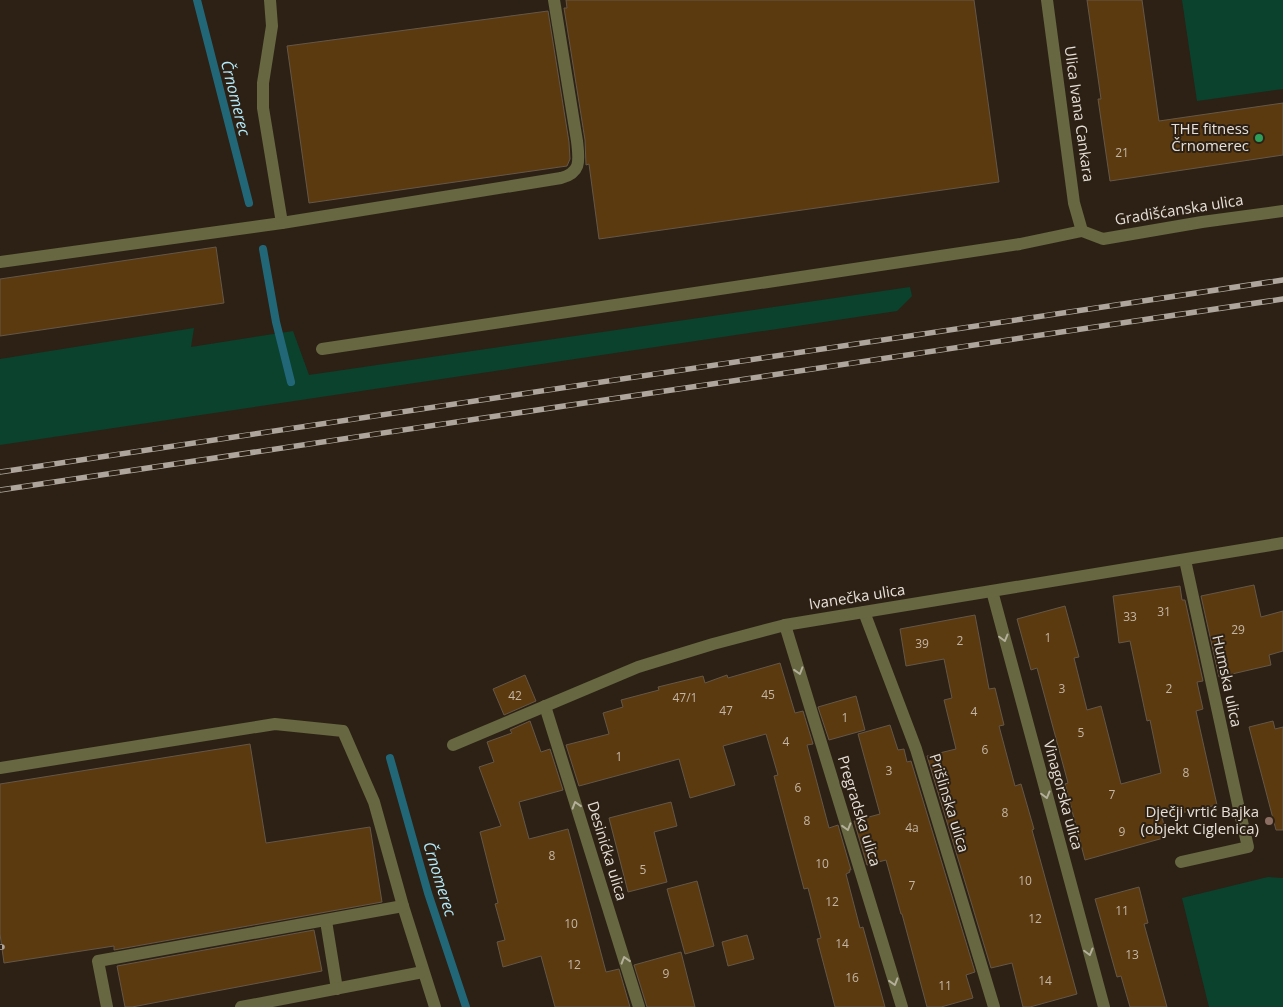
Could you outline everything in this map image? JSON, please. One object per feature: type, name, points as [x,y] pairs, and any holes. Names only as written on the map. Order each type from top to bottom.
[{"type":"street","points":[[270,0],[272,26],[263,83],[264,108],[282,223]]},
{"type":"street","points":[[0,262],[282,223],[572,175],[578,159],[577,141],[554,0]]},
{"type":"street","name":"Ulica Ivana Cankara","points":[[1047,0],[1074,203],[1082,231]]},
{"type":"street","name":"Gradišćanska ulica","points":[[1082,231],[1103,239],[1202,222],[1283,211]]},
{"type":"street","points":[[322,349],[1020,244],[1082,231]]},
{"type":"street","name":"Ivanečka ulica","points":[[453,745],[638,667],[713,644],[785,625],[1283,543]]},
{"type":"street","name":"Humska ulica","points":[[1181,862],[1248,846],[1185,560]]},
{"type":"street","name":"Vinagorska ulica","points":[[992,591],[1104,1007]]},
{"type":"street","name":"Prišlinska ulica","points":[[864,612],[916,749],[994,1007]]},
{"type":"street","name":"Pregradska ulica","points":[[785,625],[902,1007]]},
{"type":"street","name":"Desinićka ulica","points":[[545,706],[639,1007]]},
{"type":"street","points":[[0,768],[275,724],[343,731],[374,802],[434,1007]]},
{"type":"street","points":[[107,1007],[98,961],[403,906]]},
{"type":"street","points":[[326,920],[337,989]]},
{"type":"street","points":[[241,1007],[423,972]]},
{"type":"green space","points":[[1182,0],[1283,0],[1283,89],[1197,101]]},
{"type":"green space","points":[[910,287],[912,296],[897,311],[0,445],[0,359],[194,328],[191,347],[293,331],[309,375]]},
{"type":"green space","name":"Dječji vrtić Bajka (objekt Ciglenica)","points":[[1268,877],[1283,878],[1283,1007],[1209,1007],[1182,898]]},
{"type":"building","points":[[566,0],[974,0],[999,182],[599,239],[589,164],[586,165],[585,140],[564,8],[567,8]]},
{"type":"building","points":[[1087,0],[1142,0],[1159,121],[1283,103],[1283,155],[1110,181],[1098,99],[1101,99]]},
{"type":"building","points":[[548,11],[569,142],[570,159],[567,166],[309,203],[287,46]]},
{"type":"building","points":[[216,247],[224,303],[0,336],[0,279]]},
{"type":"building","points":[[1254,585],[1261,617],[1283,611],[1283,651],[1269,655],[1271,665],[1219,677],[1201,596]]},
{"type":"building","points":[[1180,586],[1182,600],[1185,600],[1203,681],[1197,682],[1203,709],[1196,711],[1217,805],[1162,817],[1167,837],[1085,860],[1065,784],[1068,783],[1037,668],[1031,670],[1017,619],[1065,606],[1079,657],[1074,658],[1087,710],[1101,706],[1121,784],[1161,773],[1150,720],[1147,721],[1130,641],[1119,643],[1113,596]]},
{"type":"building","points":[[975,615],[989,689],[995,688],[1004,725],[999,726],[1015,786],[1021,784],[1077,994],[1030,1007],[1023,1007],[1012,963],[991,968],[927,756],[956,749],[944,700],[952,698],[944,659],[906,666],[900,629]]},
{"type":"building","points":[[780,663],[795,713],[803,711],[813,744],[807,745],[829,828],[838,825],[851,870],[846,874],[860,928],[863,927],[885,1007],[835,1007],[817,939],[821,938],[808,888],[804,889],[774,776],[778,775],[766,734],[723,746],[735,785],[690,798],[679,759],[579,786],[566,745],[609,734],[603,713],[623,707],[621,700],[659,690],[658,687],[703,676],[705,683],[727,675],[728,678]]},
{"type":"building","points":[[525,675],[536,701],[504,715],[493,689]]},
{"type":"building","points":[[856,696],[865,730],[829,740],[818,707]]},
{"type":"building","points":[[530,721],[541,752],[550,749],[563,790],[519,802],[529,839],[568,829],[606,972],[619,969],[630,1007],[555,1007],[541,956],[503,967],[497,942],[505,940],[495,904],[498,903],[480,832],[501,826],[479,767],[494,762],[487,742],[512,733],[510,730]]},
{"type":"building","points":[[1273,721],[1275,729],[1283,727],[1283,830],[1276,830],[1249,727]]},
{"type":"building","points":[[890,725],[898,750],[904,749],[907,762],[911,761],[975,972],[966,975],[973,998],[941,1007],[927,1007],[886,860],[867,865],[854,821],[880,814],[858,734]]},
{"type":"building","points":[[250,744],[266,843],[370,827],[382,902],[114,950],[114,946],[4,963],[0,934],[0,784]]},
{"type":"building","points":[[671,802],[677,826],[654,832],[667,882],[628,892],[609,818]]},
{"type":"building","points":[[697,881],[714,946],[685,954],[667,889]]},
{"type":"building","points":[[1139,887],[1148,923],[1144,924],[1167,1007],[1130,1007],[1121,976],[1117,977],[1095,899]]},
{"type":"building","points":[[314,930],[322,971],[125,1007],[117,966]]},
{"type":"building","points":[[747,935],[754,959],[728,966],[722,942]]},
{"type":"building","points":[[681,952],[695,1007],[647,1007],[634,965]]},
{"type":"waterway","name":"Črnomerec","points":[[197,0],[249,203]]},
{"type":"waterway","name":"Črnomerec","points":[[263,249],[276,322],[291,382]]},
{"type":"waterway","name":"Črnomerec","points":[[390,758],[428,893],[466,1007]]},
{"type":"railway","points":[[0,472],[1283,280]]},
{"type":"railway","points":[[0,490],[1283,299]]},
{"type":"place","name":"THE fitness Črnomerec","points":[[1259,138]]},
{"type":"place","name":"Dječji vrtić Bajka (objekt Ciglenica)","points":[[1269,821]]}]
